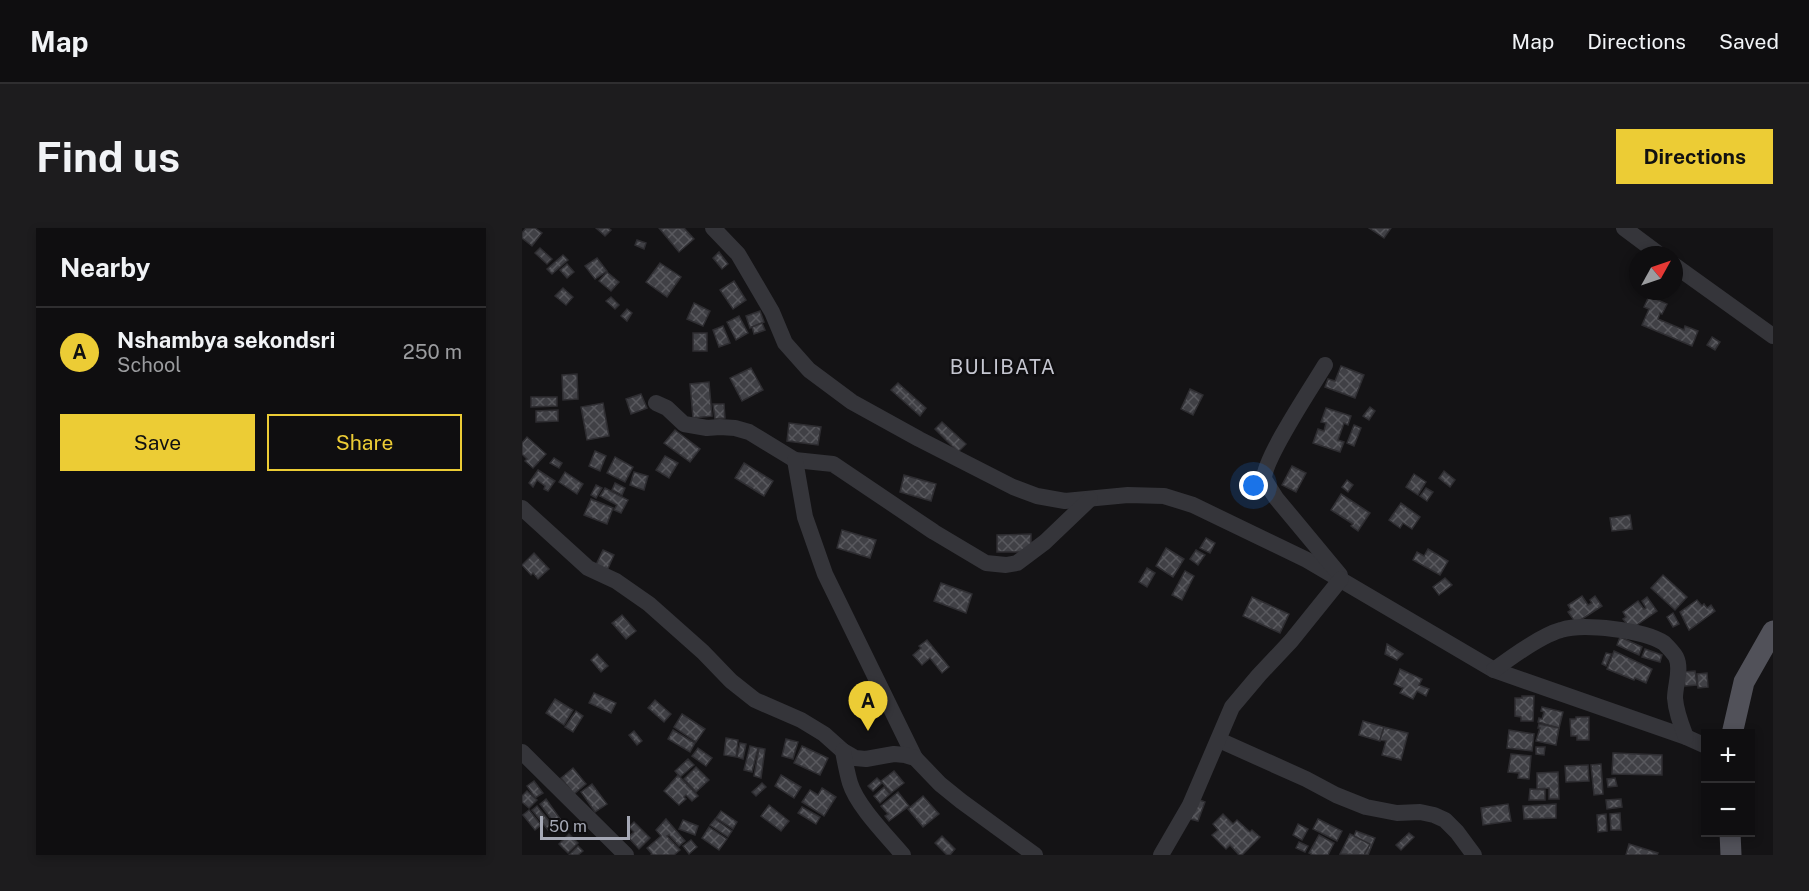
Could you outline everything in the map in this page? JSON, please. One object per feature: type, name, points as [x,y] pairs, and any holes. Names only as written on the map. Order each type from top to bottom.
[{"type":"main road","points":[[1733,729],[1744,682],[1773,631]]},
{"type":"main road","points":[[1730,837],[1731,855]]},
{"type":"street","points":[[713,228],[738,254],[747,268],[791,351],[809,370],[878,417],[1013,487],[1037,496],[1065,501],[1128,495],[1164,496],[1194,505],[1241,526],[1344,581],[1494,670],[1701,744]]},
{"type":"street","points":[[1624,228],[1648,246]]},
{"type":"street","points":[[1683,271],[1773,336]]},
{"type":"street","points":[[1325,366],[1266,467],[1264,479],[1276,498],[1344,581]]},
{"type":"street","points":[[656,403],[667,408],[684,424],[707,428],[735,428],[758,437],[795,460],[833,464],[934,532],[986,563],[1006,565],[1017,563],[1045,542],[1090,499]]},
{"type":"street","points":[[795,460],[805,517],[825,574],[915,758],[940,784],[961,801],[1035,855]]},
{"type":"street","points":[[522,508],[588,568],[616,581],[648,604],[704,652],[731,681],[755,700],[801,720],[855,758],[866,759],[894,754],[915,758]]},
{"type":"street","points":[[1161,855],[1190,806],[1232,708],[1344,581]]},
{"type":"street","points":[[1494,670],[1510,658],[1564,629],[1619,630],[1655,639],[1666,644],[1678,663],[1675,696],[1677,713],[1686,738]]},
{"type":"street","points":[[1219,740],[1366,807],[1397,813],[1420,812],[1434,815],[1444,820],[1474,855]]},
{"type":"street","points":[[843,751],[855,796],[903,855]]},
{"type":"street","points":[[522,752],[626,855]]},
{"type":"building","points":[[526,228],[535,228],[542,233],[532,246],[522,238],[522,233]]},
{"type":"building","points":[[596,228],[608,228],[611,230],[605,236]]},
{"type":"building","points":[[659,228],[684,228],[694,239],[679,252]]},
{"type":"building","points":[[1369,228],[1391,228],[1384,238]]},
{"type":"building","points":[[637,240],[646,243],[644,249],[635,245]]},
{"type":"building","points":[[540,248],[552,259],[547,264],[535,253]]},
{"type":"building","points":[[719,252],[728,264],[722,269],[713,258]]},
{"type":"building","points":[[563,255],[568,260],[552,274],[547,269]]},
{"type":"building","points":[[597,258],[607,271],[595,279],[585,266]]},
{"type":"building","points":[[660,263],[681,277],[667,297],[646,282]]},
{"type":"building","points":[[567,264],[574,272],[567,278],[560,270]]},
{"type":"building","points":[[607,272],[619,282],[611,291],[599,281]]},
{"type":"building","points":[[734,281],[746,300],[733,309],[720,290]]},
{"type":"building","points":[[563,288],[573,297],[566,305],[555,296]]},
{"type":"building","points":[[611,297],[619,305],[615,309],[606,301]]},
{"type":"building","points":[[1647,300],[1658,300],[1667,304],[1658,319],[1684,330],[1685,326],[1698,331],[1692,346],[1642,325],[1649,309],[1644,307]]},
{"type":"building","points":[[694,303],[710,311],[703,326],[687,319]]},
{"type":"building","points":[[627,309],[632,313],[627,321],[621,316]]},
{"type":"building","points":[[760,311],[764,322],[750,328],[746,316]]},
{"type":"building","points":[[739,316],[748,333],[736,340],[727,322]]},
{"type":"building","points":[[762,323],[765,330],[754,334],[752,327]]},
{"type":"building","points":[[723,326],[730,343],[719,347],[713,330]]},
{"type":"building","points":[[693,333],[707,333],[707,351],[693,351]]},
{"type":"building","points":[[1712,337],[1720,342],[1715,350],[1707,345]]},
{"type":"building","points":[[1341,366],[1364,375],[1355,398],[1325,387],[1328,379],[1335,381]]},
{"type":"building","points":[[751,368],[763,390],[742,401],[730,378]]},
{"type":"building","points":[[577,374],[578,399],[563,400],[562,375]]},
{"type":"building","points":[[709,382],[712,416],[693,418],[690,384]]},
{"type":"building","points":[[898,383],[926,408],[920,416],[891,390]]},
{"type":"building","points":[[1190,389],[1203,395],[1193,415],[1181,409]]},
{"type":"building","points":[[641,394],[647,408],[631,414],[626,399]]},
{"type":"building","points":[[531,397],[557,397],[557,406],[531,407]]},
{"type":"building","points":[[603,403],[609,436],[587,440],[581,407]]},
{"type":"building","points":[[713,404],[724,404],[725,418],[715,419]]},
{"type":"building","points":[[1370,407],[1375,411],[1369,420],[1363,416]]},
{"type":"building","points":[[1326,408],[1351,416],[1348,425],[1344,423],[1338,440],[1344,442],[1340,452],[1313,443],[1318,429],[1324,431],[1326,423],[1321,422]]},
{"type":"building","points":[[558,410],[558,421],[536,422],[536,411]]},
{"type":"building","points":[[942,422],[966,444],[958,452],[935,429]]},
{"type":"building","points":[[789,423],[821,427],[818,445],[787,441]]},
{"type":"building","points":[[1354,425],[1361,428],[1354,446],[1347,443]]},
{"type":"building","points":[[675,430],[700,449],[690,462],[664,443]]},
{"type":"building","points":[[527,437],[546,454],[533,468],[525,461],[527,459],[522,454],[522,443]]},
{"type":"building","points":[[595,451],[606,456],[600,471],[589,466]]},
{"type":"building","points":[[665,456],[678,463],[669,478],[656,470]]},
{"type":"building","points":[[615,457],[633,467],[625,482],[607,473]]},
{"type":"building","points":[[554,458],[562,463],[559,468],[550,463]]},
{"type":"building","points":[[744,463],[773,481],[764,496],[735,478]]},
{"type":"building","points":[[1292,466],[1306,473],[1296,492],[1282,485]]},
{"type":"building","points":[[538,470],[555,481],[548,491],[537,480],[533,487],[529,483]]},
{"type":"building","points":[[1444,471],[1455,480],[1450,487],[1439,478]]},
{"type":"building","points":[[565,472],[583,484],[577,494],[559,482]]},
{"type":"building","points":[[634,472],[648,476],[644,490],[630,485]]},
{"type":"building","points":[[1414,474],[1426,482],[1418,495],[1406,487]]},
{"type":"building","points":[[904,475],[936,484],[931,501],[900,492]]},
{"type":"building","points":[[1347,480],[1353,485],[1348,492],[1342,487]]},
{"type":"building","points":[[615,483],[625,488],[622,495],[612,490]]},
{"type":"building","points":[[596,485],[602,488],[596,498],[591,495]]},
{"type":"building","points":[[605,488],[628,500],[621,513],[614,510],[617,505],[600,496]]},
{"type":"building","points":[[1426,488],[1433,492],[1427,501],[1420,496]]},
{"type":"building","points":[[1341,494],[1370,513],[1358,531],[1351,526],[1353,524],[1331,510]]},
{"type":"building","points":[[591,499],[613,508],[607,524],[584,515]]},
{"type":"building","points":[[1401,503],[1420,517],[1412,529],[1403,523],[1400,528],[1389,520]]},
{"type":"building","points":[[1630,515],[1632,529],[1612,531],[1610,518]]},
{"type":"building","points":[[842,530],[876,540],[870,558],[837,548]]},
{"type":"building","points":[[1031,534],[1031,552],[997,552],[997,535]]},
{"type":"building","points":[[1206,538],[1215,543],[1210,553],[1200,548]]},
{"type":"building","points":[[1166,548],[1184,559],[1173,577],[1156,566]]},
{"type":"building","points":[[1428,549],[1448,561],[1440,575],[1413,560],[1417,552],[1424,556]]},
{"type":"building","points":[[603,550],[614,555],[606,573],[595,567]]},
{"type":"building","points":[[1196,550],[1205,555],[1198,565],[1190,559]]},
{"type":"building","points":[[534,553],[549,569],[538,579],[522,565]]},
{"type":"building","points":[[1147,568],[1155,573],[1147,587],[1139,582]]},
{"type":"building","points":[[1185,571],[1194,576],[1182,600],[1172,595]]},
{"type":"building","points":[[1663,575],[1687,597],[1675,610],[1651,588]]},
{"type":"building","points":[[1445,578],[1452,585],[1439,595],[1433,587]]},
{"type":"building","points":[[941,583],[972,594],[966,613],[934,601]]},
{"type":"building","points":[[1582,596],[1588,605],[1592,603],[1590,600],[1595,596],[1602,606],[1576,623],[1568,612],[1571,610],[1568,605]]},
{"type":"building","points":[[1252,597],[1289,614],[1280,633],[1243,616]]},
{"type":"building","points":[[1647,597],[1657,611],[1631,629],[1623,619],[1626,617],[1623,612],[1638,601],[1644,609],[1646,608],[1642,601]]},
{"type":"building","points":[[1697,600],[1707,608],[1711,605],[1715,611],[1689,630],[1680,612]]},
{"type":"building","points":[[1673,613],[1679,624],[1673,627],[1667,617]]},
{"type":"building","points":[[622,615],[636,631],[626,639],[612,623]]},
{"type":"building","points":[[1620,637],[1642,647],[1639,655],[1617,645]]},
{"type":"building","points":[[927,640],[949,667],[942,673],[930,658],[922,665],[913,655]]},
{"type":"building","points":[[1387,644],[1403,654],[1397,660],[1385,654]]},
{"type":"building","points":[[1645,649],[1662,655],[1660,662],[1642,657]]},
{"type":"building","points":[[1614,651],[1652,669],[1646,683],[1607,669]]},
{"type":"building","points":[[1606,653],[1611,654],[1606,666],[1602,664]]},
{"type":"building","points":[[597,654],[608,666],[601,672],[591,660]]},
{"type":"building","points":[[1400,669],[1422,679],[1419,685],[1429,689],[1426,696],[1417,691],[1413,699],[1400,693],[1403,688],[1394,684]]},
{"type":"building","points":[[1695,671],[1697,685],[1685,686],[1683,672]]},
{"type":"building","points":[[1707,673],[1708,687],[1698,688],[1697,674]]},
{"type":"building","points":[[594,693],[616,703],[611,713],[589,703]]},
{"type":"building","points":[[1522,696],[1534,696],[1533,721],[1521,721],[1521,717],[1515,716],[1515,698],[1522,698]]},
{"type":"building","points":[[555,699],[573,710],[564,725],[546,713]]},
{"type":"building","points":[[655,700],[671,714],[664,722],[648,708]]},
{"type":"building","points":[[1542,707],[1563,712],[1559,728],[1538,722],[1539,718],[1542,719],[1544,712],[1541,711]]},
{"type":"building","points":[[576,711],[583,716],[573,732],[565,727]]},
{"type":"building","points":[[682,714],[705,729],[696,742],[674,727]]},
{"type":"building","points":[[1576,717],[1589,717],[1589,740],[1577,740],[1577,736],[1571,736],[1570,719],[1576,719]]},
{"type":"building","points":[[1363,721],[1384,727],[1380,741],[1359,735]]},
{"type":"building","points":[[1539,724],[1559,728],[1556,745],[1536,741]]},
{"type":"building","points":[[1384,727],[1408,733],[1401,760],[1382,755],[1386,741],[1380,740]]},
{"type":"building","points":[[673,730],[695,743],[690,752],[668,739]]},
{"type":"building","points":[[1509,730],[1534,734],[1532,751],[1507,748]]},
{"type":"building","points":[[634,731],[642,741],[637,745],[629,735]]},
{"type":"building","points":[[726,738],[738,740],[736,757],[724,755]]},
{"type":"building","points":[[786,739],[798,742],[793,759],[782,756]]},
{"type":"building","points":[[740,743],[746,744],[743,759],[737,757]]},
{"type":"building","points":[[750,746],[758,748],[752,772],[744,770]]},
{"type":"building","points":[[802,746],[828,758],[820,775],[794,763]]},
{"type":"building","points":[[1536,747],[1545,747],[1544,755],[1536,754]]},
{"type":"building","points":[[698,748],[712,758],[706,766],[692,756]]},
{"type":"building","points":[[759,748],[765,749],[761,778],[754,776]]},
{"type":"building","points":[[1613,753],[1662,755],[1662,775],[1612,774]]},
{"type":"building","points":[[1511,754],[1531,756],[1529,779],[1518,778],[1519,773],[1508,772]]},
{"type":"building","points":[[688,759],[694,765],[680,777],[675,771]]},
{"type":"building","points":[[1601,764],[1603,794],[1594,795],[1591,765]]},
{"type":"building","points":[[1588,765],[1589,781],[1566,782],[1565,766]]},
{"type":"building","points":[[696,767],[709,780],[696,792],[684,779]]},
{"type":"building","points":[[573,768],[586,784],[574,794],[561,778]]},
{"type":"building","points":[[894,771],[904,783],[891,793],[881,781]]},
{"type":"building","points":[[1558,772],[1559,799],[1549,799],[1549,788],[1537,789],[1537,773]]},
{"type":"building","points":[[678,775],[698,796],[692,801],[686,795],[684,797],[686,799],[679,805],[664,791]]},
{"type":"building","points":[[781,775],[801,787],[794,798],[775,786]]},
{"type":"building","points":[[877,778],[882,783],[873,791],[868,786]]},
{"type":"building","points":[[1615,778],[1617,786],[1608,787],[1607,779]]},
{"type":"building","points":[[534,781],[543,793],[535,798],[527,786]]},
{"type":"building","points":[[762,783],[766,787],[756,796],[752,792]]},
{"type":"building","points":[[592,784],[607,804],[595,812],[581,792]]},
{"type":"building","points":[[884,787],[890,794],[880,803],[874,796]]},
{"type":"building","points":[[822,788],[836,797],[824,816],[802,802],[810,790],[818,795]]},
{"type":"building","points":[[1530,789],[1545,790],[1545,800],[1529,800]]},
{"type":"building","points":[[527,791],[537,800],[529,808],[522,802],[522,796]]},
{"type":"building","points":[[898,792],[909,806],[889,821],[885,816],[888,814],[881,806]]},
{"type":"building","points":[[923,796],[939,814],[923,827],[908,809]]},
{"type":"building","points":[[546,799],[561,820],[555,824],[540,804]]},
{"type":"building","points":[[1197,799],[1205,802],[1198,821],[1190,819]]},
{"type":"building","points":[[1621,799],[1622,807],[1607,809],[1606,800]]},
{"type":"building","points":[[1508,804],[1511,821],[1483,825],[1481,808]]},
{"type":"building","points":[[1556,804],[1556,818],[1524,819],[1523,806]]},
{"type":"building","points":[[769,805],[789,821],[781,831],[761,816]]},
{"type":"building","points":[[537,806],[553,826],[548,830],[532,810]]},
{"type":"building","points":[[802,807],[820,817],[816,824],[798,813]]},
{"type":"building","points":[[529,810],[541,825],[535,830],[523,815]]},
{"type":"building","points":[[721,811],[737,822],[733,829],[716,818]]},
{"type":"building","points":[[1620,813],[1621,830],[1611,830],[1610,814]]},
{"type":"building","points":[[1223,814],[1233,824],[1237,820],[1250,832],[1252,830],[1260,837],[1242,855],[1239,855],[1230,845],[1226,849],[1212,835],[1218,830],[1213,824]]},
{"type":"building","points":[[1606,814],[1607,831],[1598,832],[1597,815]]},
{"type":"building","points":[[666,819],[685,841],[679,846],[669,835],[667,836],[680,850],[674,855],[651,855],[647,848],[661,836],[656,830]]},
{"type":"building","points":[[715,819],[732,831],[728,837],[710,825]]},
{"type":"building","points":[[1318,819],[1342,831],[1337,841],[1313,829]]},
{"type":"building","points":[[683,820],[698,826],[695,835],[679,829]]},
{"type":"building","points":[[634,822],[650,838],[639,849],[628,837],[634,832],[629,827]]},
{"type":"building","points":[[1298,824],[1308,829],[1302,840],[1293,835]]},
{"type":"building","points":[[709,827],[727,839],[719,850],[702,838]]},
{"type":"building","points":[[1356,831],[1375,838],[1368,855],[1347,854]]},
{"type":"building","points":[[1409,833],[1414,837],[1401,850],[1396,845]]},
{"type":"building","points":[[569,834],[578,843],[568,853],[559,844]]},
{"type":"building","points":[[1350,834],[1370,844],[1364,855],[1340,854]]},
{"type":"building","points":[[1319,835],[1334,843],[1328,855],[1309,853]]},
{"type":"building","points":[[942,836],[955,849],[950,855],[947,855],[935,843]]},
{"type":"building","points":[[691,840],[697,847],[689,854],[683,846]]},
{"type":"building","points":[[1299,842],[1308,846],[1305,852],[1296,848]]},
{"type":"building","points":[[1629,844],[1658,853],[1657,855],[1626,855]]},
{"type":"building","points":[[578,846],[583,851],[578,855],[569,855]]},
{"type":"place","name":"Nshambya sekondsri","points":[[868,731]]},
{"type":"district","name":"BULIBATA","points":[[1003,367]]}]
